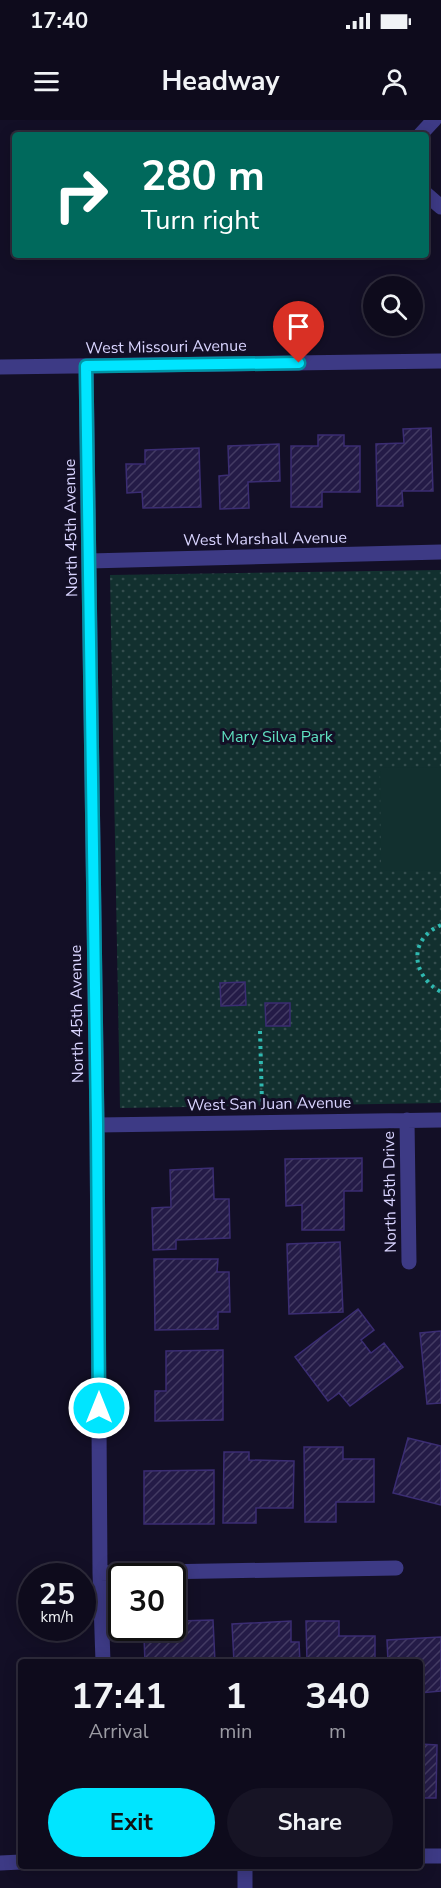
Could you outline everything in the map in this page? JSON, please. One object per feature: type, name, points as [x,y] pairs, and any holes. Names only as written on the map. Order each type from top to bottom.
[{"type":"street","points":[[423,132],[434,120]]},
{"type":"street","points":[[429,197],[441,207]]},
{"type":"street","name":"West Missouri Avenue","points":[[0,367],[441,361]]},
{"type":"street","name":"North 45th Avenue","points":[[86,366],[103,1659]]},
{"type":"street","name":"West Marshall Avenue","points":[[89,561],[441,552]]},
{"type":"street","name":"North 45th Drive","points":[[407,1120],[409,1262]]},
{"type":"street","name":"West San Juan Avenue","points":[[97,1125],[441,1120]]},
{"type":"street","points":[[100,1573],[396,1568]]},
{"type":"street","points":[[423,1856],[441,1856]]},
{"type":"street","points":[[0,1863],[18,1862]]},
{"type":"street","points":[[245,1869],[245,1888]]},
{"type":"path","points":[[441,925],[425,936],[417,957],[419,970],[425,981],[441,992]]},
{"type":"path","points":[[260,1032],[262,1123]]},
{"type":"green space","name":"Mary Silva Park","points":[[441,570],[441,1103],[120,1108],[110,575]]},
{"type":"green space","points":[[441,767],[441,870],[381,871],[380,768]]},
{"type":"building","points":[[431,428],[433,491],[402,491],[403,506],[377,506],[376,444],[404,443],[403,429]]},
{"type":"building","points":[[318,435],[344,435],[344,446],[360,446],[360,492],[322,492],[322,507],[291,507],[291,446],[318,446]]},
{"type":"building","points":[[279,444],[280,481],[248,482],[249,508],[220,509],[219,476],[229,475],[228,446]]},
{"type":"building","points":[[199,448],[201,507],[143,508],[142,492],[127,493],[126,464],[145,464],[145,450]]},
{"type":"building","points":[[245,982],[246,1005],[221,1006],[220,983]]},
{"type":"building","points":[[265,1003],[290,1003],[290,1026],[266,1026]]},
{"type":"building","points":[[362,1158],[362,1191],[344,1191],[344,1230],[302,1230],[302,1205],[286,1206],[285,1159]]},
{"type":"building","points":[[213,1168],[214,1199],[229,1199],[230,1238],[176,1240],[176,1249],[153,1250],[152,1208],[171,1207],[170,1170]]},
{"type":"building","points":[[340,1242],[343,1312],[289,1314],[287,1244]]},
{"type":"building","points":[[154,1259],[218,1259],[217,1272],[229,1272],[230,1312],[218,1312],[218,1329],[155,1330]]},
{"type":"building","points":[[358,1309],[374,1330],[361,1340],[371,1353],[384,1343],[403,1367],[350,1406],[339,1393],[328,1401],[295,1357]]},
{"type":"building","points":[[441,1331],[441,1403],[427,1404],[420,1333]]},
{"type":"building","points":[[223,1350],[223,1420],[155,1421],[155,1391],[166,1391],[166,1351]]},
{"type":"building","points":[[408,1438],[441,1446],[441,1505],[393,1493]]},
{"type":"building","points":[[304,1447],[343,1447],[343,1459],[374,1459],[374,1502],[336,1502],[336,1522],[305,1522]]},
{"type":"building","points":[[224,1452],[249,1452],[249,1460],[294,1461],[293,1508],[256,1508],[256,1523],[223,1523]]},
{"type":"building","points":[[214,1470],[214,1524],[144,1524],[144,1471]]},
{"type":"building","points":[[213,1620],[215,1659],[145,1659],[144,1641],[186,1641],[186,1621]]},
{"type":"building","points":[[291,1621],[291,1642],[299,1642],[300,1659],[234,1659],[232,1624]]},
{"type":"building","points":[[306,1621],[339,1621],[339,1636],[375,1636],[375,1659],[307,1659]]},
{"type":"building","points":[[441,1637],[441,1691],[423,1693],[423,1659],[388,1659],[387,1640]]},
{"type":"building","points":[[423,1744],[437,1745],[436,1798],[423,1798]]},
{"type":"route","points":[[99,1408],[86,366],[299,363]]}]
